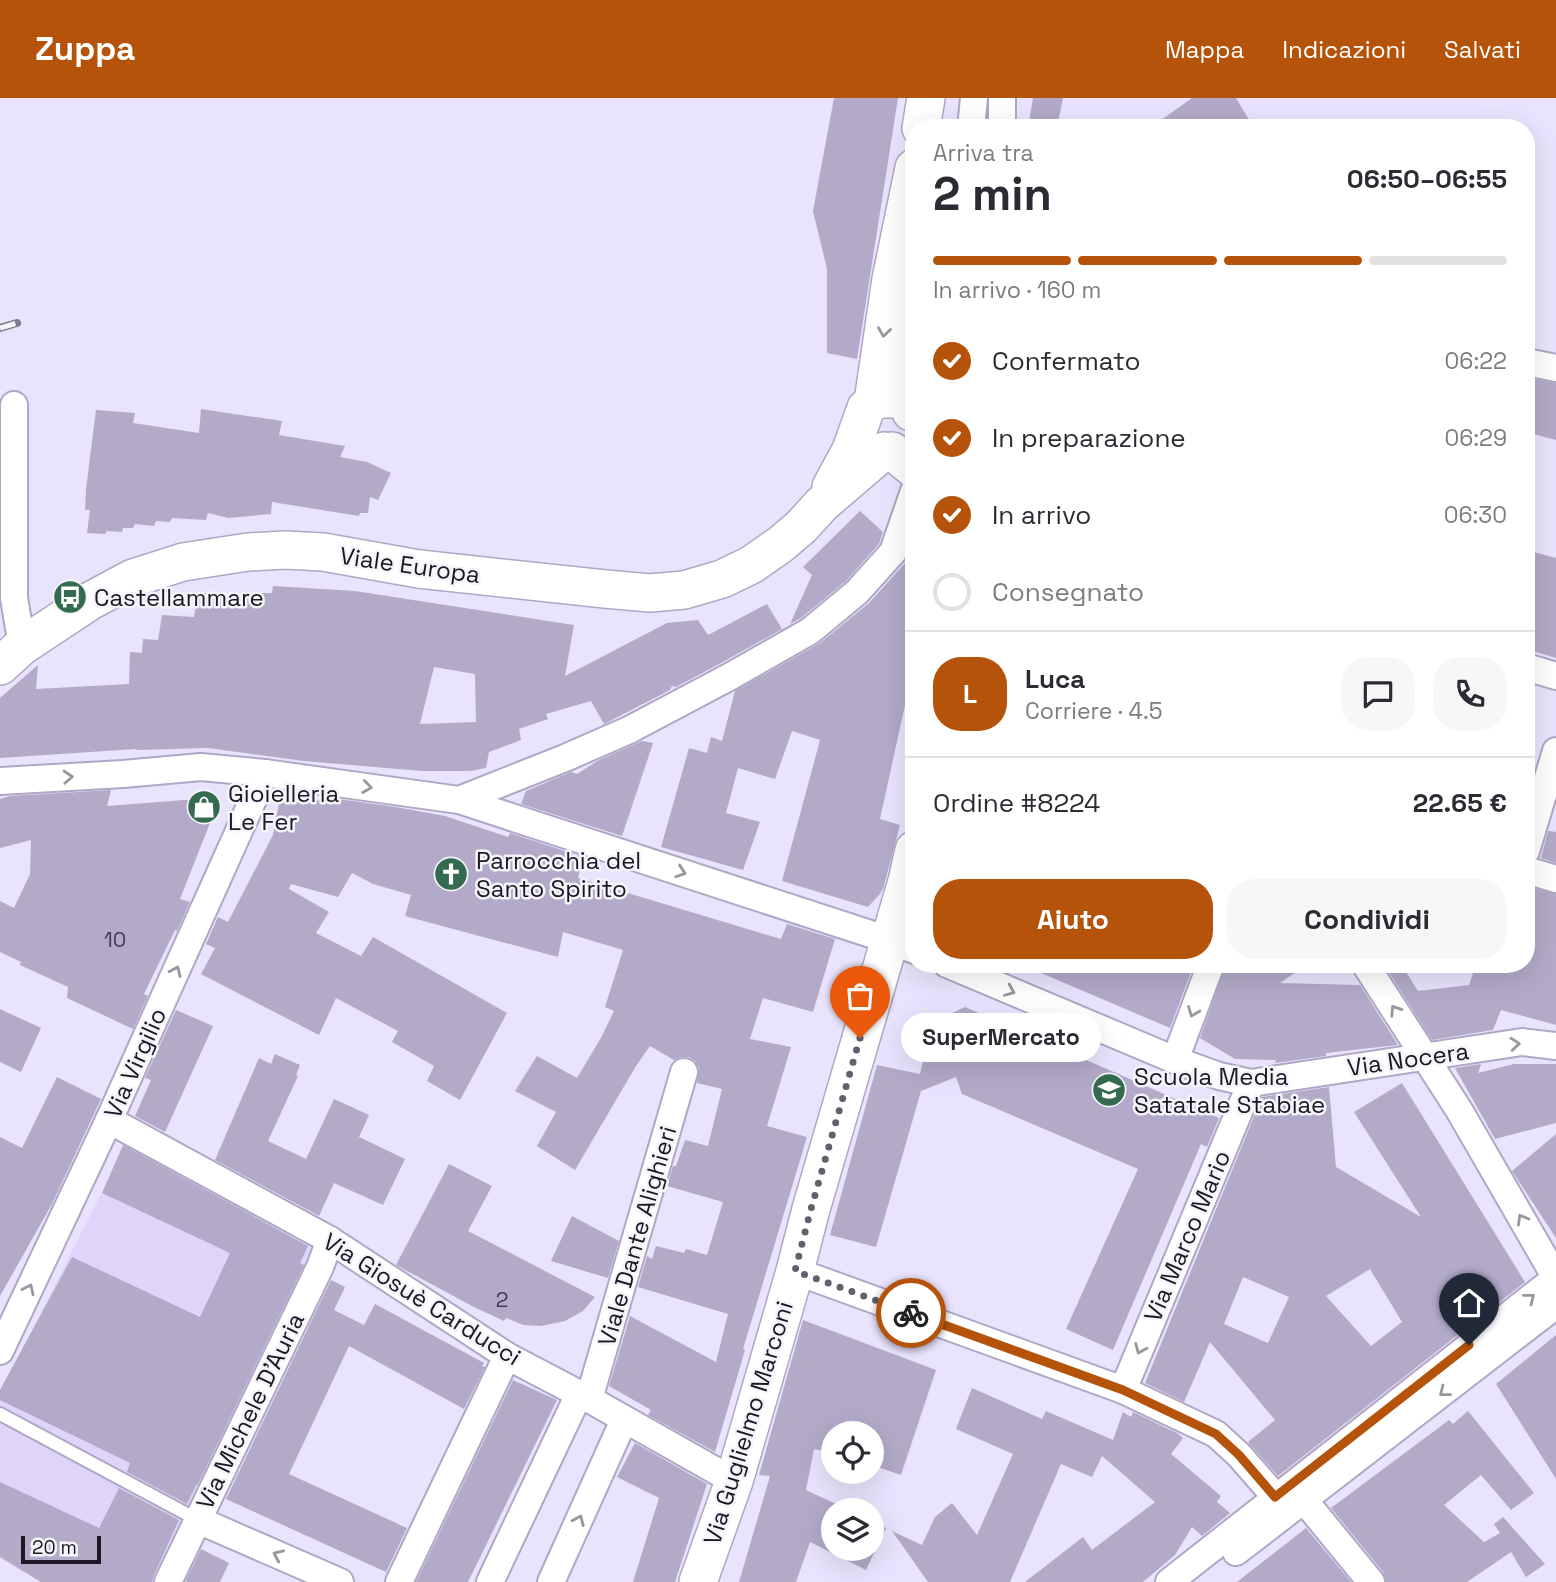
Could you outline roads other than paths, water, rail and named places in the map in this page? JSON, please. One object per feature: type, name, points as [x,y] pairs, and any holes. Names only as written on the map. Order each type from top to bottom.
[{"type":"main road","points":[[922,119],[926,98]]},
{"type":"main road","points":[[895,432],[891,279],[905,211]]},
{"type":"main road","points":[[895,432],[905,364]]},
{"type":"main road","name":"Viale Europa","points":[[11,656],[90,601],[133,578],[183,562],[248,552],[323,552],[419,569],[606,589],[650,593],[684,590],[722,579],[751,565],[781,544],[895,432]]},
{"type":"main road","name":"Via Guglielmo Marconi","points":[[698,1582],[734,1481],[811,1209],[901,945],[905,902]]},
{"type":"street","points":[[972,119],[974,98]]},
{"type":"street","points":[[1002,98],[1002,119]]},
{"type":"street","points":[[1535,364],[1556,368]]},
{"type":"street","points":[[11,656],[14,598],[14,405]]},
{"type":"street","points":[[459,800],[629,730],[810,631],[857,592],[893,552],[905,517]]},
{"type":"street","points":[[1535,670],[1556,676]]},
{"type":"street","points":[[1535,821],[1556,751]]},
{"type":"street","points":[[0,781],[201,767],[265,773],[459,800],[901,945]]},
{"type":"street","name":"Via Virgilio","points":[[0,1351],[109,1120],[265,773]]},
{"type":"street","points":[[1535,873],[1556,879]]},
{"type":"street","name":"Via Nocera","points":[[968,973],[1175,1060],[1219,1076],[1251,1083],[1521,1042],[1556,1046]]},
{"type":"street","points":[[1175,1060],[1208,973]]},
{"type":"street","points":[[1198,1582],[1556,1278],[1459,1110],[1371,973]]},
{"type":"street","name":"Viale Dante Alighieri","points":[[490,1582],[584,1396],[684,1072]]},
{"type":"street","name":"Via Marco Mario","points":[[1123,1390],[1251,1083]]},
{"type":"street","name":"Via Giosuè Carducci","points":[[109,1120],[330,1240],[507,1356],[584,1396],[734,1481]]},
{"type":"street","name":"Via Michele D'Auria","points":[[168,1582],[320,1267],[330,1240]]},
{"type":"street","points":[[795,1271],[1123,1390],[1216,1434],[1371,1582]]},
{"type":"street","points":[[1169,1582],[1289,1503],[1556,1305]]},
{"type":"street","points":[[399,1582],[507,1356]]},
{"type":"street","points":[[551,1582],[624,1420]]},
{"type":"street","points":[[198,1520],[340,1582]]},
{"type":"lane","points":[[0,1414],[198,1520]]},
{"type":"railway","points":[[0,328],[17,323]]},
{"type":"place","name":"Castellammare","points":[[70,597]]},
{"type":"place","name":"Gioielleria Le Fer","points":[[204,807]]},
{"type":"place","name":"Parrocchia del Santo Spirito","points":[[451,874]]},
{"type":"place","name":"SuperMercato","points":[[860,1038]]},
{"type":"place","name":"Scuola Media Satatale Stabiae","points":[[1109,1090]]}]
